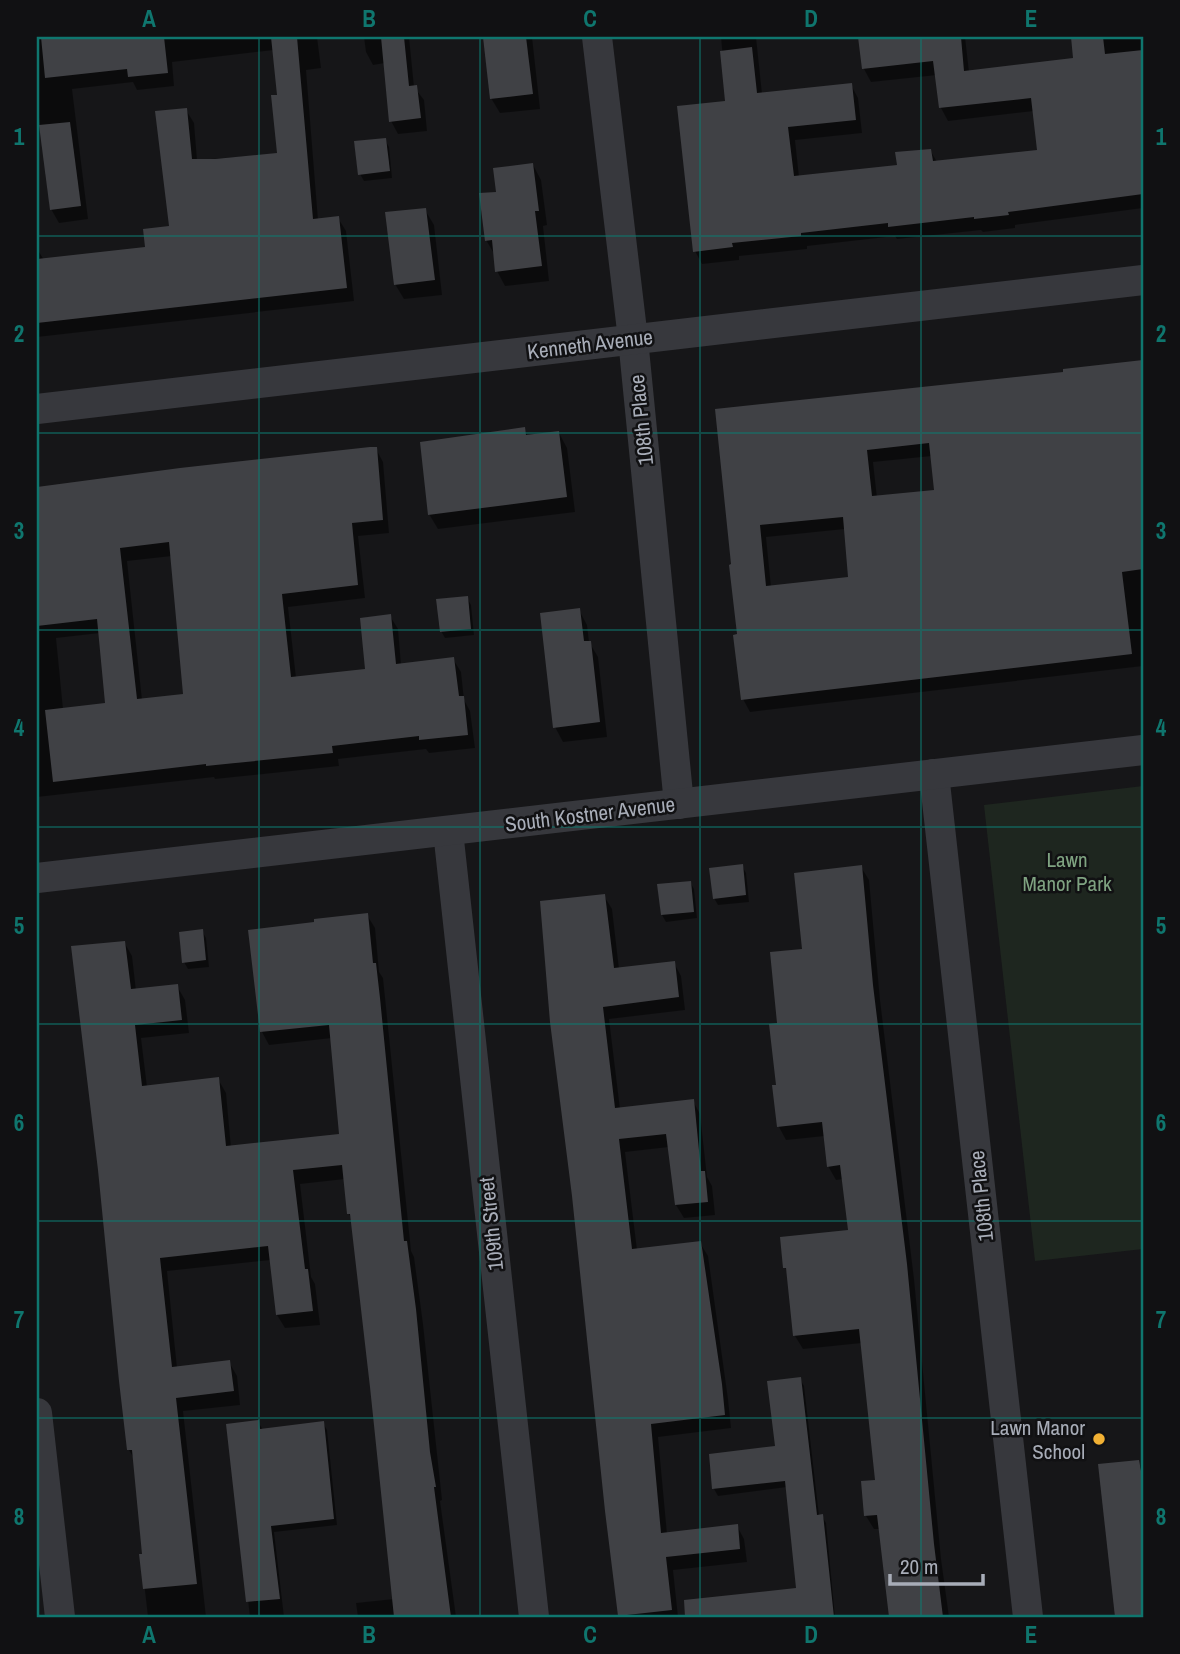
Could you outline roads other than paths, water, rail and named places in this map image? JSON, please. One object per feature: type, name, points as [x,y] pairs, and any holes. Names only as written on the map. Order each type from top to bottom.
[{"type":"street","name":"108th Place","points":[[597,37],[633,339],[679,804]]},
{"type":"street","name":"Kenneth Avenue","points":[[37,409],[1143,280]]},
{"type":"street","name":"South Kostner Avenue","points":[[37,878],[1143,750]]},
{"type":"street","name":"108th Place","points":[[934,774],[1028,1617]]},
{"type":"street","name":"109th Street","points":[[448,831],[534,1617]]},
{"type":"street","points":[[37,1413],[60,1617]]},
{"type":"place","name":"Lawn Manor School","points":[[1099,1439]]},
{"type":"park label","name":"Lawn Manor Park","points":[[1067,871]]}]
